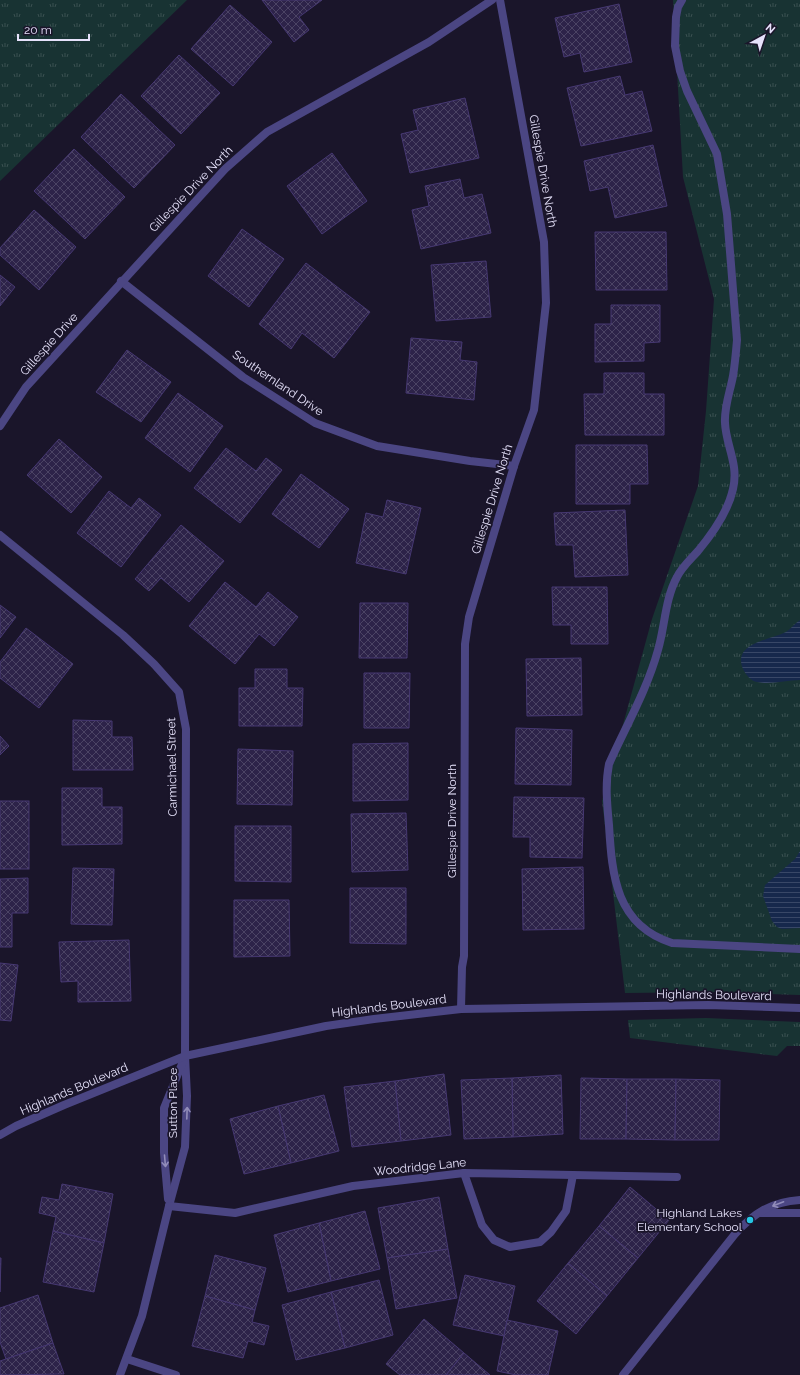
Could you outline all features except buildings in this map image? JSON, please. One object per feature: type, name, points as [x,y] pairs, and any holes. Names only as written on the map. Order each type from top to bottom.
[{"type":"street","name":"Gillespie Drive North","points":[[122,281],[225,169],[267,132],[429,42],[492,0]]},
{"type":"street","name":"Gillespie Drive North","points":[[461,1009],[464,948],[465,644],[469,618],[514,466],[534,410],[546,303],[544,242],[500,0]]},
{"type":"street","points":[[682,0],[678,7],[676,18],[675,46],[687,91],[714,143],[727,214],[737,340],[736,358],[728,396],[725,424],[734,462],[735,475],[729,503],[720,520],[705,542],[684,566],[672,588],[658,650],[647,684],[609,764],[606,777],[606,793],[612,860],[615,880],[626,908],[650,934],[672,943],[800,949]]},
{"type":"street","name":"Gillespie Drive","points":[[0,426],[26,387],[122,281]]},
{"type":"street","name":"Southernland Drive","points":[[122,281],[243,377],[315,423],[377,446],[470,461],[514,466]]},
{"type":"street","name":"Carmichael Street","points":[[0,535],[122,635],[154,664],[179,692],[186,728],[184,1056]]},
{"type":"street","name":"Highlands Boulevard","points":[[0,1135],[16,1126],[64,1105],[184,1056],[326,1026],[461,1009],[708,1005],[800,1008]]},
{"type":"street","name":"Sutton Place","points":[[169,1206],[164,1153],[164,1108],[184,1056]]},
{"type":"street","name":"Sutton Place","points":[[120,1375],[142,1316],[185,1146],[187,1096],[184,1056]]},
{"type":"street","points":[[464,1173],[482,1225],[494,1240],[510,1247],[540,1242],[551,1232],[566,1211],[573,1175]]},
{"type":"street","name":"Woodridge Lane","points":[[169,1206],[235,1213],[353,1186],[464,1173],[677,1177]]},
{"type":"street","points":[[623,1375],[735,1234],[748,1220],[757,1213],[778,1203],[800,1200]]},
{"type":"street","points":[[757,1213],[800,1213]]},
{"type":"street","points":[[127,1359],[176,1375]]},
{"type":"green space","points":[[0,0],[187,0],[0,181]]},
{"type":"green space","points":[[673,0],[800,0],[800,995],[710,992],[625,993],[602,801],[652,619],[698,486],[706,411],[714,299],[683,177]]},
{"type":"green space","points":[[706,1018],[800,1022],[800,1046],[787,1046],[777,1056],[630,1038],[628,1020]]},
{"type":"water","points":[[800,620],[800,680],[762,683],[751,679],[743,669],[741,660],[743,653],[748,648],[762,640],[786,632]]},
{"type":"water","points":[[800,851],[800,928],[782,929],[777,927],[772,921],[763,896],[765,885],[795,859]]},
{"type":"place","name":"Highland Lakes Elementary School","points":[[750,1220]]}]
